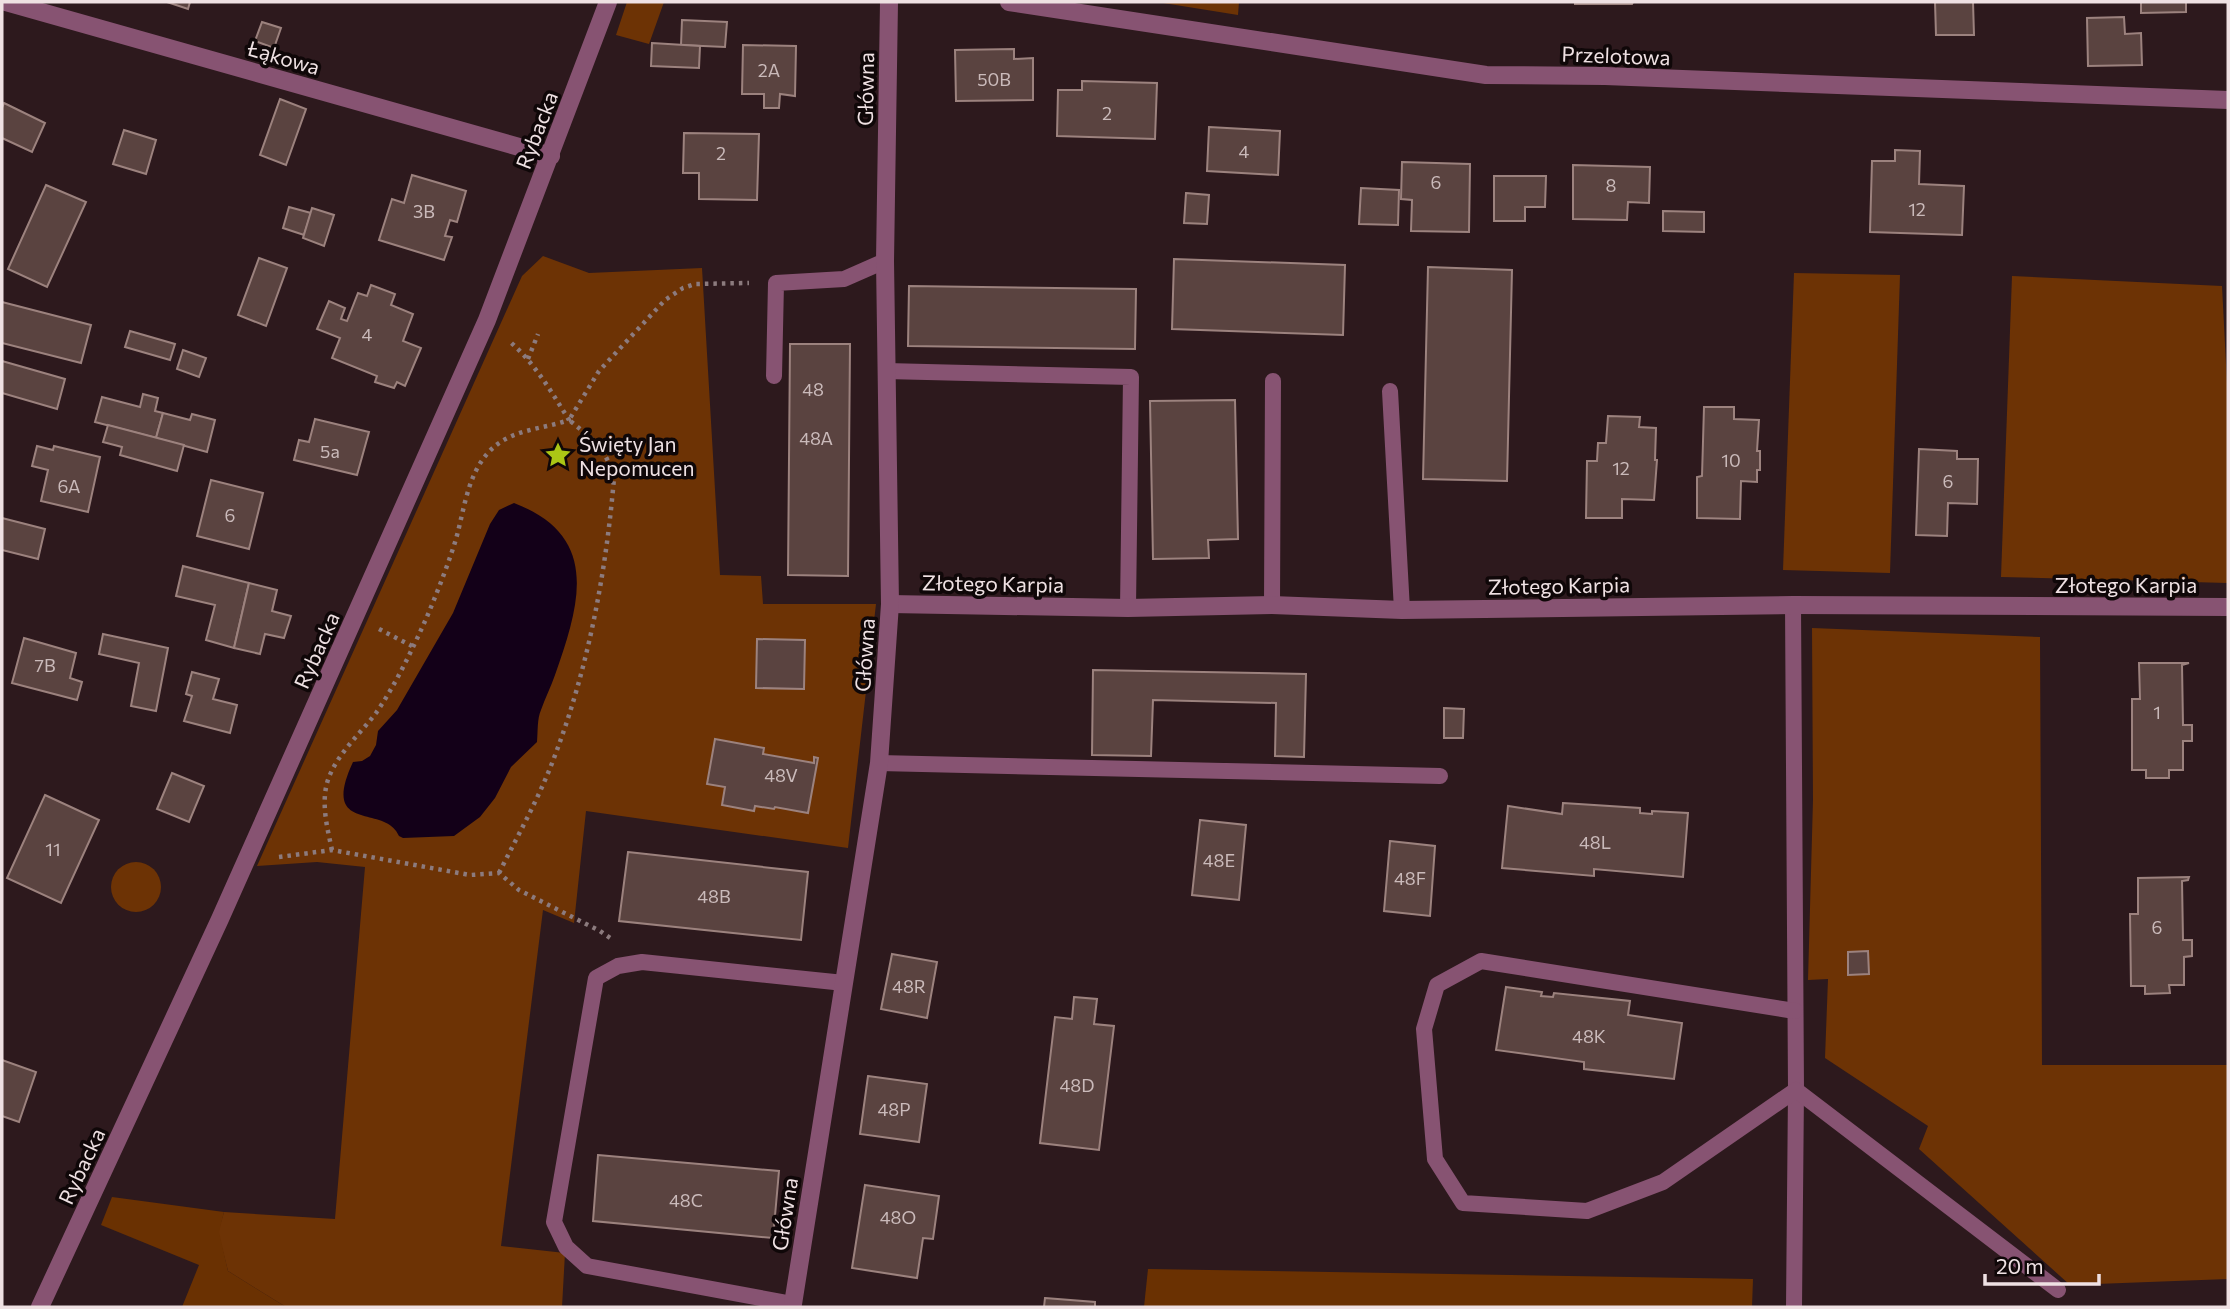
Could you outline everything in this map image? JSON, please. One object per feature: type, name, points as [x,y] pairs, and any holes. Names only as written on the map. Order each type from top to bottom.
[{"type":"street","name":"Łąkowa","points":[[6,2],[551,156]]},
{"type":"street","name":"Rybacka","points":[[40,1307],[355,618],[487,320],[608,2]]},
{"type":"street","name":"Główna","points":[[793,1304],[879,763],[890,604],[885,261],[889,2]]},
{"type":"street","name":"Przelotowa","points":[[1009,2],[1486,75],[1605,76],[2228,100]]},
{"type":"street","name":"Złotego Karpia","points":[[890,604],[1128,608],[1272,605],[1402,610],[1793,605],[2228,607]]},
{"type":"lane","points":[[774,376],[776,283],[844,279],[885,261]]},
{"type":"lane","points":[[886,371],[1131,377],[1128,608]]},
{"type":"lane","points":[[1272,605],[1273,382]]},
{"type":"lane","points":[[1390,391],[1402,610]]},
{"type":"lane","points":[[1793,605],[1796,1090],[1794,1307]]},
{"type":"lane","points":[[879,763],[1440,776]]},
{"type":"lane","points":[[1794,1011],[1481,961],[1437,985],[1424,1029],[1435,1160],[1463,1203],[1587,1211],[1663,1182],[1796,1090]]},
{"type":"lane","points":[[793,1304],[587,1266],[566,1247],[554,1222],[596,978],[618,966],[642,962],[844,983]]},
{"type":"lane","points":[[1796,1090],[2058,1290]]},
{"type":"path","points":[[332,850],[325,803],[328,779],[342,753],[376,712],[427,617],[455,542],[467,495],[478,466],[486,454],[503,440],[532,428],[569,420],[599,371],[665,300],[683,288],[711,282],[776,283]]},
{"type":"path","points":[[487,320],[528,359],[569,420],[601,448],[610,462],[614,478],[598,600],[588,649],[558,749],[499,873]]},
{"type":"path","points":[[528,359],[538,334]]},
{"type":"path","points":[[355,618],[412,646]]},
{"type":"path","points":[[247,856],[258,860],[332,850],[470,875],[499,873],[519,890],[575,918]]},
{"type":"shaded area","points":[[627,2],[664,2],[649,44],[616,35]]},
{"type":"shaded area","points":[[1157,2],[1239,2],[1238,15]]},
{"type":"shaded area","points":[[543,256],[589,273],[702,268],[720,575],[761,576],[763,604],[876,604],[848,848],[586,811],[574,923],[543,910],[501,1246],[565,1253],[562,1307],[286,1307],[228,1271],[218,1232],[224,1212],[335,1219],[365,867],[317,862],[257,866],[522,276]]},
{"type":"shaded area","points":[[1794,273],[1900,275],[1890,573],[1783,570]]},
{"type":"shaded area","points":[[2012,276],[2222,286],[2228,403],[2228,583],[2001,577]]},
{"type":"shaded area","points":[[514,503],[542,517],[561,534],[572,553],[576,575],[576,598],[571,623],[538,721],[537,742],[511,767],[495,798],[480,817],[454,836],[403,838],[392,826],[349,809],[344,800],[345,785],[353,762],[370,756],[376,745],[378,731],[397,710],[453,613],[490,524],[499,510]]},
{"type":"shaded area","points":[[1812,628],[2040,637],[2042,1065],[2228,1065],[2228,1279],[2070,1285],[1919,1149],[1928,1126],[1825,1058],[1828,979],[1808,980],[1813,800]]},
{"type":"shaded area","points":[[126,863],[146,863],[160,877],[160,897],[146,911],[126,911],[112,897],[112,877]]},
{"type":"shaded area","points":[[112,1197],[224,1212],[219,1232],[228,1271],[286,1307],[182,1307],[199,1265],[101,1225]]},
{"type":"shaded area","points":[[1148,1269],[1753,1279],[1752,1307],[1144,1307]]},
{"type":"building","points":[[167,2],[190,2],[188,9]]},
{"type":"building","points":[[1575,2],[1633,2],[1575,4]]},
{"type":"building","points":[[1935,2],[1973,2],[1974,35],[1936,35]]},
{"type":"building","points":[[2141,2],[2186,2],[2186,12],[2141,13]]},
{"type":"building","points":[[2124,17],[2125,34],[2141,33],[2142,65],[2088,66],[2087,18]]},
{"type":"building","points":[[682,20],[727,22],[725,47],[681,45]]},
{"type":"building","points":[[262,22],[281,28],[274,48],[255,41]]},
{"type":"building","points":[[652,43],[700,46],[699,68],[651,66]]},
{"type":"building","points":[[743,45],[796,46],[795,96],[780,94],[779,108],[764,108],[764,94],[742,94]]},
{"type":"building","points":[[1014,49],[1014,59],[1033,58],[1033,100],[956,101],[955,50]]},
{"type":"building","points":[[1082,81],[1157,83],[1155,139],[1057,136],[1058,90],[1082,90]]},
{"type":"building","points":[[280,99],[306,109],[286,165],[260,155]]},
{"type":"building","points":[[4,103],[45,123],[32,152],[2,138]]},
{"type":"building","points":[[1209,127],[1280,131],[1278,175],[1207,171]]},
{"type":"building","points":[[124,130],[156,140],[146,174],[113,164]]},
{"type":"building","points":[[684,133],[759,134],[757,200],[699,199],[699,173],[683,173]]},
{"type":"building","points":[[1895,150],[1920,151],[1919,184],[1964,186],[1962,235],[1870,232],[1872,161],[1895,161]]},
{"type":"building","points":[[1402,162],[1470,164],[1469,232],[1411,231],[1412,200],[1401,199]]},
{"type":"building","points":[[1573,165],[1650,167],[1649,203],[1628,202],[1627,220],[1573,219]]},
{"type":"building","points":[[412,175],[466,191],[457,222],[450,220],[445,236],[452,237],[444,260],[379,240],[392,199],[404,203]]},
{"type":"building","points":[[1494,176],[1546,176],[1545,207],[1525,207],[1525,221],[1494,221]]},
{"type":"building","points":[[46,185],[86,202],[47,287],[8,269]]},
{"type":"building","points":[[1361,188],[1399,190],[1398,225],[1359,224]]},
{"type":"building","points":[[1186,193],[1209,195],[1207,224],[1184,223]]},
{"type":"building","points":[[289,207],[311,213],[304,235],[283,228]]},
{"type":"building","points":[[312,208],[334,215],[324,246],[303,238]]},
{"type":"building","points":[[1663,211],[1704,212],[1704,232],[1663,231]]},
{"type":"building","points":[[259,258],[287,268],[266,326],[238,315]]},
{"type":"building","points":[[1174,259],[1345,265],[1343,335],[1172,329]]},
{"type":"building","points":[[1428,267],[1512,270],[1507,481],[1423,479]]},
{"type":"building","points":[[371,285],[395,294],[391,305],[413,314],[403,341],[421,348],[405,386],[397,382],[394,388],[375,382],[377,376],[332,358],[340,338],[317,329],[329,301],[345,308],[341,319],[347,321],[358,293],[367,296]]},
{"type":"building","points":[[909,286],[1136,289],[1135,349],[908,346]]},
{"type":"building","points":[[2,302],[91,325],[81,363],[2,343]]},
{"type":"building","points":[[130,331],[175,344],[170,360],[125,347]]},
{"type":"building","points":[[790,344],[850,344],[848,576],[788,575]]},
{"type":"building","points":[[183,350],[206,358],[199,377],[177,369]]},
{"type":"building","points":[[2,361],[65,379],[57,409],[2,393]]},
{"type":"building","points":[[143,394],[158,398],[155,411],[163,413],[156,438],[95,422],[102,397],[140,407]]},
{"type":"building","points":[[1235,400],[1238,539],[1208,540],[1209,558],[1153,559],[1150,401]]},
{"type":"building","points":[[1704,407],[1734,407],[1734,419],[1759,420],[1757,451],[1760,451],[1760,470],[1757,470],[1757,482],[1741,481],[1740,519],[1697,518],[1697,477],[1702,476]]},
{"type":"building","points":[[163,413],[190,420],[192,414],[215,420],[207,452],[156,438]]},
{"type":"building","points":[[1608,416],[1640,417],[1639,427],[1656,428],[1654,500],[1622,499],[1622,518],[1586,518],[1587,461],[1597,461],[1598,443],[1606,443]]},
{"type":"building","points":[[315,419],[369,432],[357,475],[294,460],[299,440],[309,442]]},
{"type":"building","points":[[108,425],[184,445],[177,471],[120,455],[122,447],[103,442]]},
{"type":"building","points":[[37,446],[53,450],[54,446],[100,457],[88,512],[41,501],[48,470],[32,466]]},
{"type":"building","points":[[1919,449],[1957,451],[1957,459],[1978,459],[1977,504],[1948,503],[1947,536],[1916,535]]},
{"type":"building","points":[[211,480],[263,493],[249,549],[197,536]]},
{"type":"building","points":[[2,518],[45,529],[38,559],[2,550]]},
{"type":"building","points":[[183,566],[249,583],[234,648],[206,640],[215,605],[176,596]]},
{"type":"building","points":[[249,583],[277,590],[272,611],[291,616],[284,638],[265,634],[260,654],[234,648]]},
{"type":"building","points":[[103,634],[168,648],[156,711],[131,706],[139,663],[99,654]]},
{"type":"building","points":[[24,638],[76,653],[70,678],[82,682],[77,700],[12,683]]},
{"type":"building","points":[[757,639],[805,640],[804,689],[756,688]]},
{"type":"building","points":[[2139,663],[2189,663],[2182,665],[2183,725],[2192,725],[2192,741],[2183,741],[2183,770],[2169,770],[2169,778],[2146,778],[2146,770],[2132,770],[2132,699],[2140,699]]},
{"type":"building","points":[[1093,670],[1306,674],[1304,757],[1275,756],[1276,703],[1153,700],[1151,756],[1092,755]]},
{"type":"building","points":[[192,672],[219,679],[213,699],[237,705],[230,733],[184,721],[192,696],[186,694]]},
{"type":"building","points":[[1444,708],[1464,709],[1463,738],[1444,738]]},
{"type":"building","points":[[715,739],[764,748],[763,754],[814,763],[814,757],[818,758],[808,813],[755,806],[754,811],[722,805],[725,787],[707,784]]},
{"type":"building","points":[[172,773],[204,786],[189,822],[157,809]]},
{"type":"building","points":[[45,795],[99,820],[61,903],[7,878]]},
{"type":"building","points":[[1563,803],[1640,808],[1640,813],[1652,814],[1652,811],[1688,813],[1683,877],[1594,869],[1594,876],[1502,868],[1508,806],[1562,814]]},
{"type":"building","points":[[1200,820],[1246,825],[1239,900],[1192,895]]},
{"type":"building","points":[[1390,841],[1435,846],[1430,916],[1384,911]]},
{"type":"building","points":[[628,852],[808,872],[801,940],[619,921]]},
{"type":"building","points":[[2189,877],[2188,880],[2182,881],[2183,940],[2192,940],[2192,956],[2184,957],[2184,985],[2169,985],[2170,993],[2145,994],[2145,986],[2131,986],[2130,914],[2138,914],[2138,878]]},
{"type":"building","points":[[1868,951],[1869,974],[1848,975],[1848,952]]},
{"type":"building","points":[[892,954],[937,962],[927,1018],[881,1009]]},
{"type":"building","points":[[1506,987],[1542,992],[1541,996],[1553,997],[1554,993],[1630,1001],[1628,1015],[1682,1023],[1674,1079],[1584,1069],[1584,1062],[1496,1050]]},
{"type":"building","points":[[1074,997],[1097,999],[1094,1024],[1114,1026],[1099,1150],[1040,1143],[1055,1017],[1072,1019]]},
{"type":"building","points":[[2,1060],[36,1072],[19,1122],[2,1116]]},
{"type":"building","points":[[868,1076],[927,1084],[919,1142],[860,1134]]},
{"type":"building","points":[[598,1155],[779,1171],[773,1238],[593,1221]]},
{"type":"building","points":[[865,1185],[939,1196],[933,1239],[923,1238],[917,1278],[852,1268]]},
{"type":"building","points":[[1045,1298],[1095,1302],[1095,1307],[1044,1307]]},
{"type":"place","name":"Święty Jan Nepomucen","points":[[558,455]]}]
